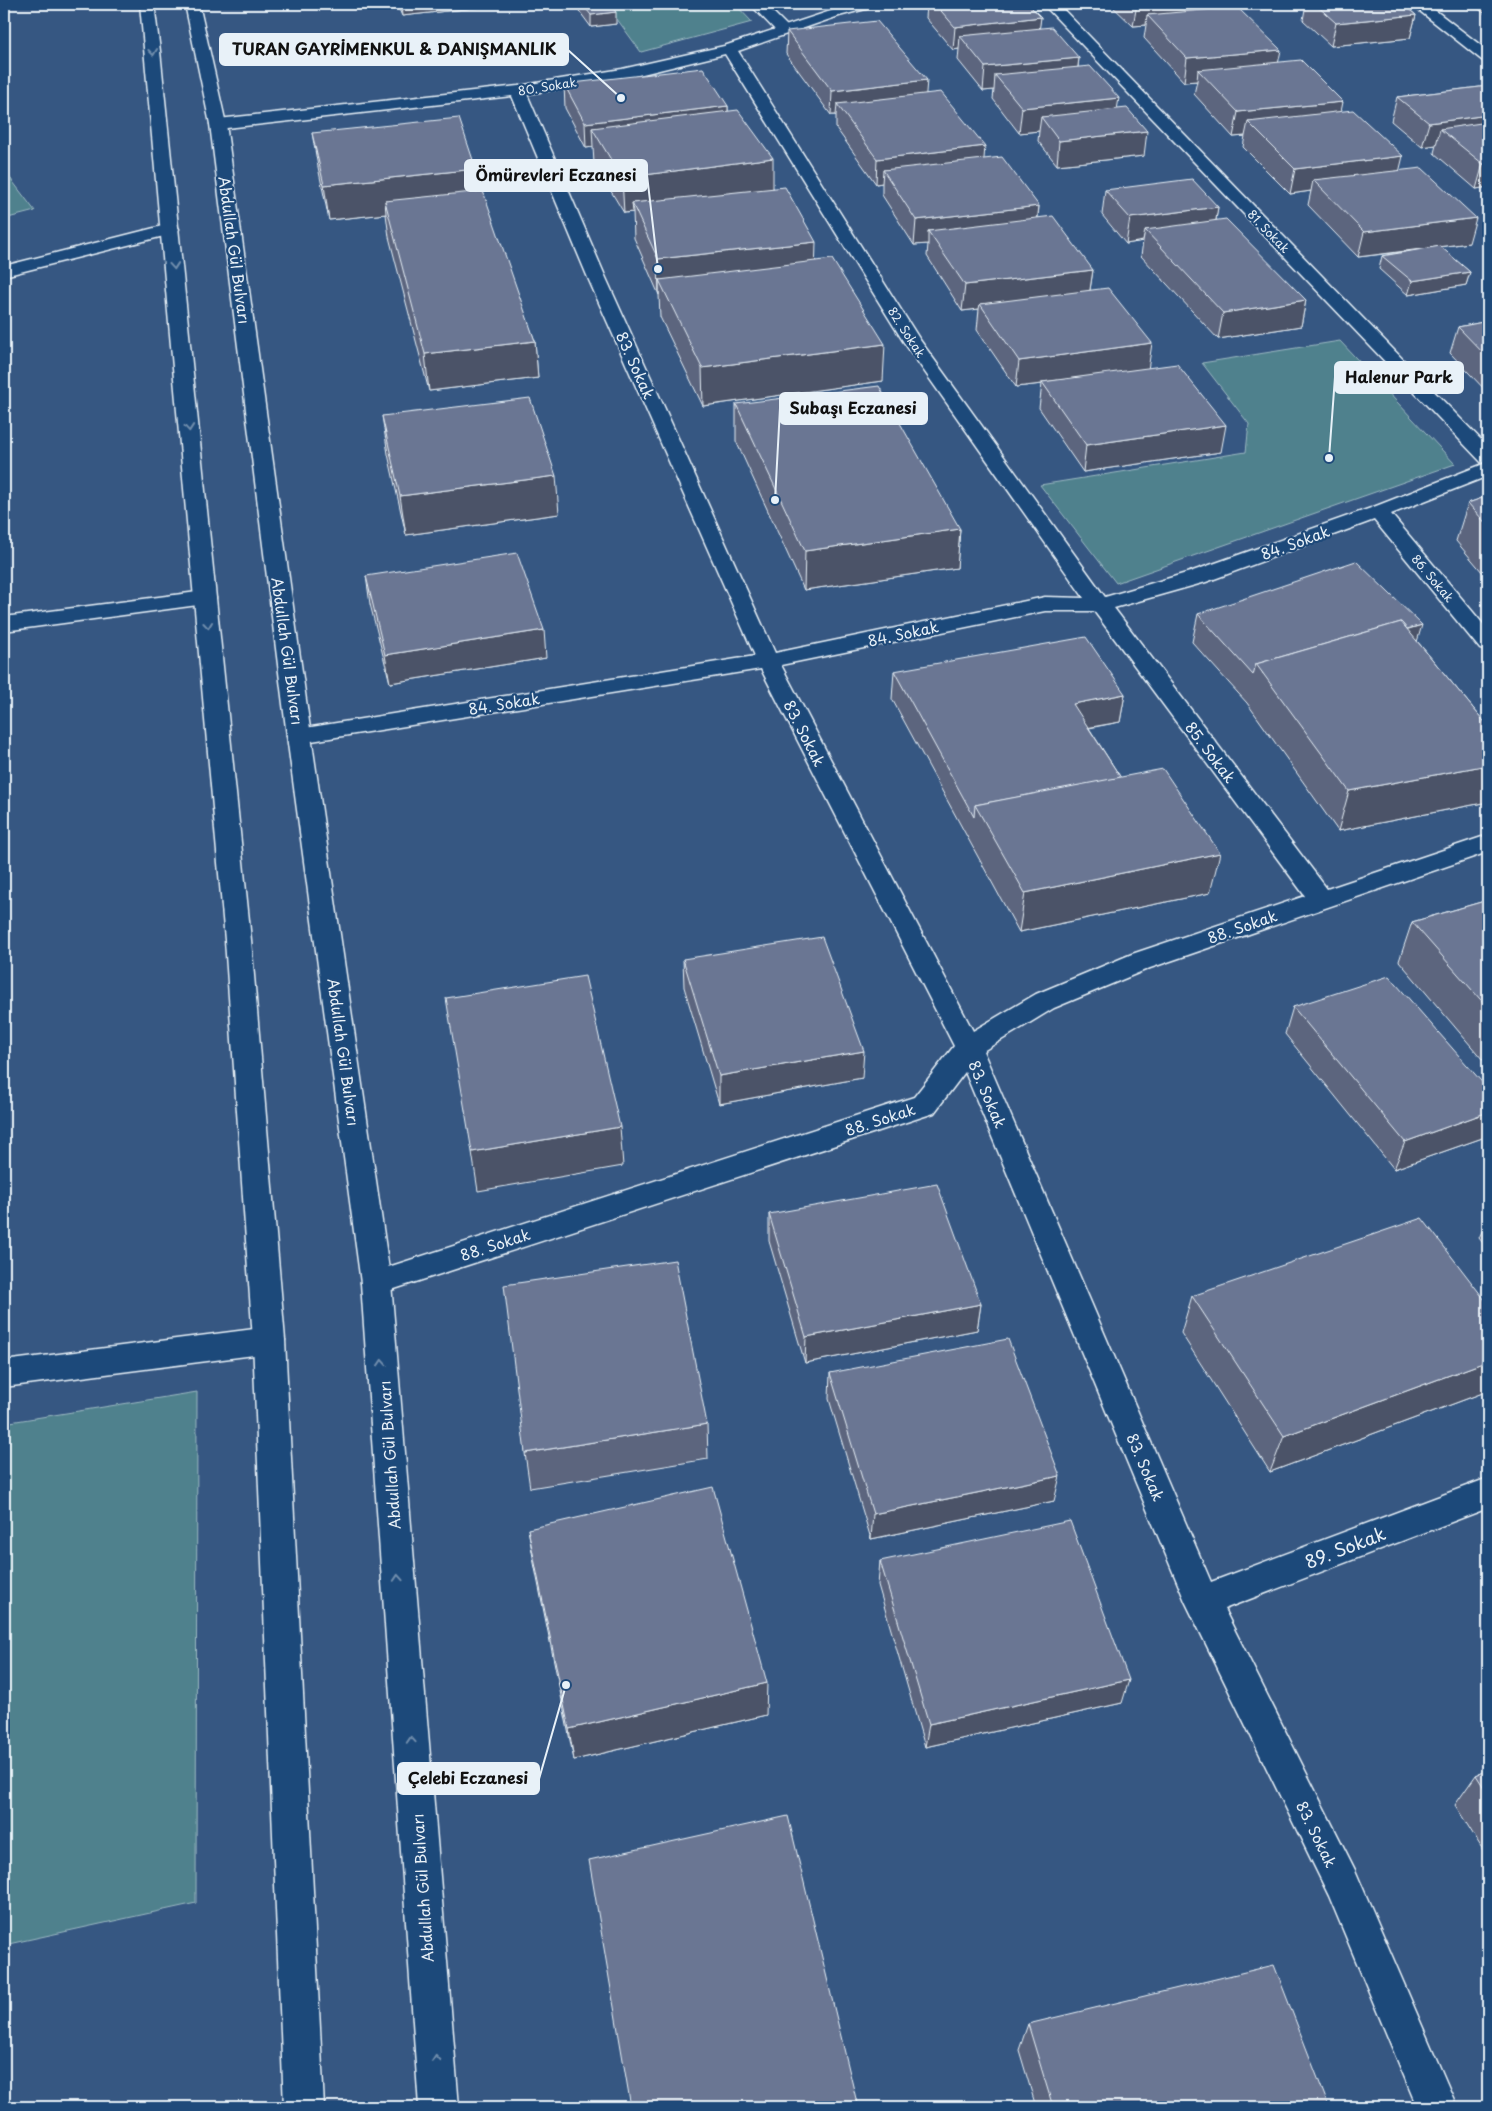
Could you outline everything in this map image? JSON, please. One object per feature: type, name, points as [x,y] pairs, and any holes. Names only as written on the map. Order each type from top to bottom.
[{"type":"street","points":[[147,4],[238,940],[269,1340],[304,2107]]},
{"type":"street","name":"Abdullah Gül Bulvarı","points":[[192,4],[218,124],[299,736],[376,1283],[439,2107]]},
{"type":"street","points":[[757,4],[784,31]]},
{"type":"street","name":"80. Sokak","points":[[218,124],[518,91],[622,74],[729,49],[868,4]]},
{"type":"street","name":"81. Sokak","points":[[1050,4],[1488,458]]},
{"type":"street","points":[[1418,4],[1488,58]]},
{"type":"street","name":"82. Sokak","points":[[729,49],[912,341],[1100,605]]},
{"type":"street","name":"83. Sokak","points":[[518,91],[597,278],[768,661],[968,1047],[1202,1601],[1342,1883],[1437,2107]]},
{"type":"street","points":[[4,271],[170,229]]},
{"type":"street","name":"84. Sokak","points":[[299,736],[768,661],[1045,604],[1100,605],[1198,577],[1378,512],[1488,469]]},
{"type":"street","name":"86. Sokak","points":[[1378,512],[1488,644]]},
{"type":"street","points":[[4,624],[205,598]]},
{"type":"street","name":"85. Sokak","points":[[1100,605],[1321,899]]},
{"type":"street","name":"88. Sokak","points":[[376,1283],[924,1105],[968,1047],[1045,1001],[1140,961],[1488,843]]},
{"type":"street","points":[[4,1374],[269,1340]]},
{"type":"street","name":"89. Sokak","points":[[1202,1601],[1488,1493]]},
{"type":"green space","points":[[606,4],[735,4],[752,22],[641,52]]},
{"type":"green space","points":[[4,170],[35,211],[4,219]]},
{"type":"green space","points":[[1340,341],[1455,464],[1116,583],[1040,485],[1246,452],[1249,424],[1202,363]]},
{"type":"green space","points":[[197,1392],[196,1903],[4,1945],[4,1423]]},
{"type":"building","points":[[582,4],[610,4],[616,12],[591,15]]},
{"type":"building","points":[[935,4],[1028,4],[1041,17],[955,27]]},
{"type":"building","points":[[1315,4],[1402,4],[1416,15],[1336,23]]},
{"type":"building","points":[[1237,7],[1281,50],[1187,58],[1147,15]]},
{"type":"building","points":[[877,21],[927,80],[832,91],[787,31]]},
{"type":"building","points":[[1052,27],[1079,58],[985,67],[960,36]]},
{"type":"building","points":[[1301,60],[1343,102],[1238,112],[1198,70]]},
{"type":"building","points":[[1090,66],[1119,98],[1022,108],[995,75]]},
{"type":"building","points":[[703,68],[728,106],[585,123],[564,84]]},
{"type":"building","points":[[1488,86],[1488,115],[1429,123],[1397,97]]},
{"type":"building","points":[[941,92],[985,146],[877,159],[837,104]]},
{"type":"building","points":[[1127,108],[1147,131],[1059,141],[1041,117]]},
{"type":"building","points":[[738,110],[773,158],[622,178],[592,128]]},
{"type":"building","points":[[1353,110],[1403,156],[1295,169],[1248,122]]},
{"type":"building","points":[[459,118],[476,169],[324,185],[312,133]]},
{"type":"building","points":[[1488,122],[1488,163],[1483,164],[1440,129]]},
{"type":"building","points":[[1002,157],[1039,206],[916,220],[883,170]]},
{"type":"building","points":[[1422,168],[1476,218],[1364,232],[1313,180]]},
{"type":"building","points":[[1192,179],[1218,207],[1130,218],[1105,190]]},
{"type":"building","points":[[785,187],[816,242],[658,259],[632,203]]},
{"type":"building","points":[[483,191],[535,341],[425,354],[385,201]]},
{"type":"building","points":[[1053,216],[1093,270],[965,285],[928,231]]},
{"type":"building","points":[[1226,219],[1306,300],[1223,313],[1145,230]]},
{"type":"building","points":[[1440,246],[1470,272],[1412,281],[1382,256]]},
{"type":"building","points":[[832,259],[885,344],[702,368],[659,280]]},
{"type":"building","points":[[1108,288],[1152,343],[1019,361],[980,304]]},
{"type":"building","points":[[1488,321],[1488,358],[1458,327]]},
{"type":"building","points":[[1177,364],[1226,425],[1086,445],[1042,382]]},
{"type":"building","points":[[879,386],[960,529],[805,551],[736,404]]},
{"type":"building","points":[[530,398],[556,476],[400,496],[382,416]]},
{"type":"building","points":[[1488,496],[1488,526],[1468,503]]},
{"type":"building","points":[[517,553],[544,630],[385,655],[366,576]]},
{"type":"building","points":[[1356,561],[1422,625],[1407,629],[1401,622],[1256,664],[1253,675],[1198,614]]},
{"type":"building","points":[[1401,622],[1488,726],[1488,765],[1349,791],[1256,664]]},
{"type":"building","points":[[1086,637],[1125,694],[1073,704],[1121,778],[975,805],[974,817],[894,671]]},
{"type":"building","points":[[1163,769],[1220,853],[1025,893],[975,805]]},
{"type":"building","points":[[1488,900],[1488,1008],[1412,922]]},
{"type":"building","points":[[822,937],[864,1051],[719,1076],[683,959]]},
{"type":"building","points":[[585,976],[620,1127],[472,1152],[446,998]]},
{"type":"building","points":[[1389,976],[1488,1089],[1488,1112],[1405,1142],[1293,1007]]},
{"type":"building","points":[[937,1184],[981,1304],[806,1337],[769,1214]]},
{"type":"building","points":[[1422,1218],[1488,1304],[1488,1361],[1284,1436],[1192,1296]]},
{"type":"building","points":[[675,1260],[707,1424],[525,1453],[504,1285]]},
{"type":"building","points":[[1008,1339],[1060,1476],[873,1514],[830,1373]]},
{"type":"building","points":[[713,1487],[767,1683],[569,1729],[528,1529]]},
{"type":"building","points":[[1070,1521],[1129,1680],[929,1724],[880,1561]]},
{"type":"building","points":[[1488,1770],[1488,1794],[1476,1775]]},
{"type":"building","points":[[788,1816],[858,2107],[631,2107],[589,1860]]},
{"type":"building","points":[[1274,1965],[1329,2107],[1053,2107],[1028,2024]]},
{"type":"place","name":"TURAN GAYRİMENKUL & DANIŞMANLIK","points":[[621,98]]},
{"type":"place","name":"Ömürevleri Eczanesi","points":[[658,269]]},
{"type":"place","name":"Halenur Park","points":[[1329,458]]},
{"type":"place","name":"Subaşı Eczanesi","points":[[775,500]]},
{"type":"place","name":"Çelebi Eczanesi","points":[[566,1685]]}]
